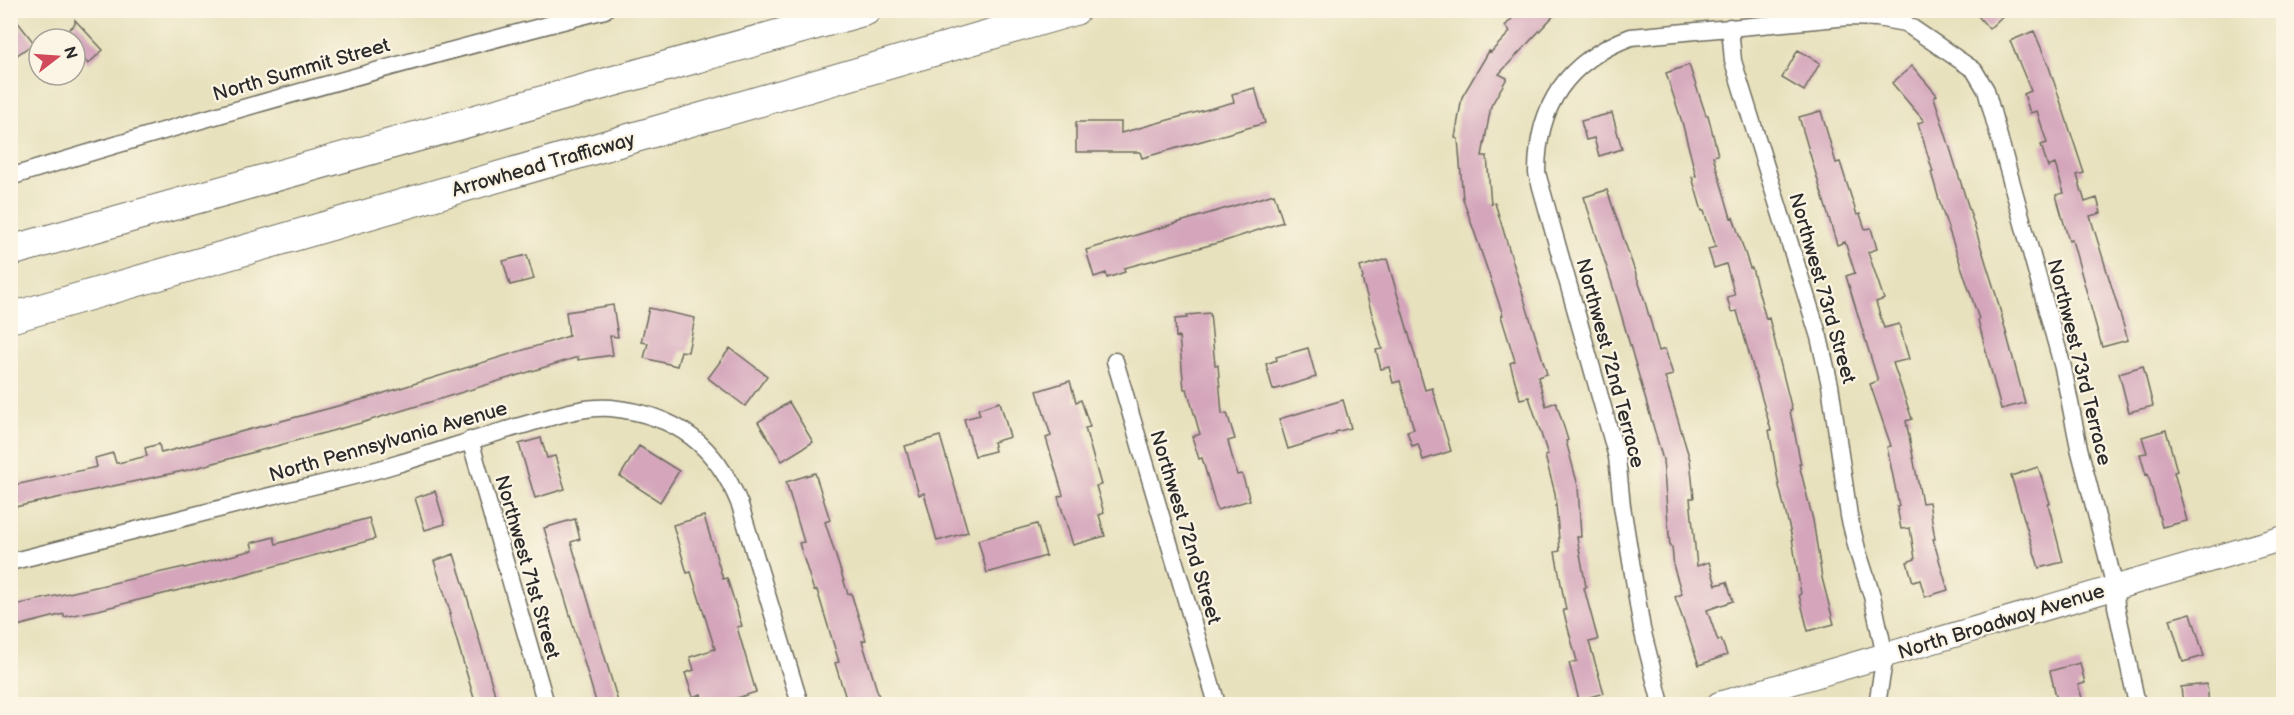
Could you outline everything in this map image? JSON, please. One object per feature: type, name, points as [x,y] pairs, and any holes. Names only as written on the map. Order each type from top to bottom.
[{"type":"highway","points":[[10,251],[866,10]]},
{"type":"highway","name":"Arrowhead Trafficway","points":[[10,318],[1075,10]]},
{"type":"street","name":"North Summit Street","points":[[10,177],[165,129],[334,81],[605,10]]},
{"type":"street","name":"Northwest 73rd Terrace","points":[[1730,27],[1877,18],[1905,23],[1974,70],[1990,101],[2063,368],[2079,448],[2115,587],[2116,606],[2138,705]]},
{"type":"street","name":"Northwest 72nd Terrace","points":[[1661,705],[1642,629],[1622,506],[1617,457],[1537,173],[1537,151],[1541,129],[1550,104],[1559,88],[1591,56],[1610,45],[1642,35],[1730,27]]},
{"type":"street","name":"Northwest 73rd Street","points":[[1730,27],[1733,60],[1819,337],[1830,385],[1850,516],[1857,549],[1872,596],[1885,656],[1877,705]]},
{"type":"street","name":"Northwest 72nd Street","points":[[1114,361],[1217,705]]},
{"type":"street","name":"North Pennsylvania Avenue","points":[[10,562],[396,465],[470,440],[579,409],[610,408],[635,412],[668,423],[695,439],[720,464],[730,481],[740,506],[800,705]]},
{"type":"street","name":"Northwest 71st Street","points":[[470,440],[546,705]]},
{"type":"street","name":"North Broadway Avenue","points":[[1719,705],[2283,538]]},
{"type":"building","points":[[1520,10],[1559,10],[1499,74],[1507,78],[1491,106],[1482,156],[1487,156],[1491,204],[1495,203],[1547,374],[1538,377],[1546,406],[1556,402],[1568,440],[1566,441],[1578,486],[1581,537],[1577,537],[1586,587],[1584,588],[1598,640],[1589,642],[1604,693],[1579,700],[1569,663],[1577,661],[1563,610],[1566,610],[1555,552],[1560,551],[1555,493],[1545,456],[1548,455],[1529,397],[1520,399],[1510,363],[1515,361],[1501,316],[1503,315],[1463,199],[1458,139],[1455,138],[1462,97],[1489,51],[1491,52],[1510,32],[1505,26]]},
{"type":"building","points":[[1973,10],[2009,10],[1989,29]]},
{"type":"building","points":[[10,12],[27,34],[27,48],[10,60]]},
{"type":"building","points":[[75,20],[82,27],[72,27]]},
{"type":"building","points":[[2034,31],[2049,67],[2084,173],[2077,175],[2085,202],[2097,198],[2101,213],[2090,216],[2128,340],[2102,347],[2072,240],[2069,241],[2056,195],[2064,193],[2055,164],[2048,167],[2041,145],[2047,143],[2037,111],[2030,113],[2024,94],[2031,91],[2010,41]]},
{"type":"building","points":[[87,33],[103,50],[87,63]]},
{"type":"building","points":[[1798,50],[1820,63],[1804,91],[1782,78]]},
{"type":"building","points":[[1689,65],[1706,115],[1708,115],[1718,155],[1713,156],[1731,218],[1733,217],[1750,268],[1752,268],[1766,319],[1769,318],[1792,410],[1790,411],[1801,464],[1799,464],[1813,520],[1822,578],[1834,624],[1808,631],[1799,595],[1801,594],[1792,538],[1779,486],[1769,430],[1771,430],[1737,311],[1731,312],[1727,297],[1735,295],[1726,264],[1714,268],[1708,249],[1716,247],[1692,177],[1696,176],[1666,73]]},
{"type":"building","points":[[1912,66],[1937,95],[1934,97],[1996,295],[2025,403],[2001,409],[1979,319],[1931,172],[1933,172],[1918,123],[1924,121],[1892,83]]},
{"type":"building","points":[[1255,88],[1265,123],[1142,158],[1140,152],[1076,152],[1076,122],[1121,122],[1121,133],[1234,102],[1232,94]]},
{"type":"building","points":[[1821,111],[1836,163],[1840,162],[1857,215],[1860,214],[1865,229],[1871,228],[1877,249],[1868,252],[1884,299],[1876,302],[1884,328],[1899,324],[1909,359],[1893,363],[1912,419],[1906,421],[1922,503],[1929,502],[1935,539],[1933,539],[1948,590],[1925,597],[1920,580],[1913,582],[1907,562],[1915,559],[1910,528],[1901,529],[1897,507],[1899,506],[1887,447],[1891,446],[1870,384],[1878,381],[1846,276],[1855,273],[1845,242],[1837,245],[1799,117]]},
{"type":"building","points":[[1612,113],[1622,149],[1599,156],[1594,138],[1586,140],[1581,121]]},
{"type":"building","points":[[1607,190],[1643,295],[1659,351],[1665,349],[1673,375],[1665,377],[1690,460],[1694,498],[1690,498],[1697,566],[1709,562],[1716,585],[1727,582],[1733,601],[1707,610],[1718,641],[1721,639],[1727,655],[1699,665],[1675,597],[1682,594],[1674,568],[1672,547],[1670,547],[1663,460],[1615,293],[1584,197]]},
{"type":"building","points":[[1274,194],[1283,222],[1225,241],[1124,268],[1125,272],[1107,278],[1106,273],[1094,277],[1086,250]]},
{"type":"building","points":[[527,255],[534,279],[510,285],[503,261]]},
{"type":"building","points":[[1387,259],[1425,390],[1432,388],[1451,451],[1423,460],[1418,444],[1412,446],[1407,431],[1414,429],[1400,381],[1393,383],[1389,367],[1381,369],[1376,350],[1382,349],[1362,279],[1360,267]]},
{"type":"building","points":[[613,305],[618,337],[610,336],[613,355],[578,360],[578,357],[361,423],[188,470],[10,508],[10,486],[97,467],[95,458],[113,453],[118,463],[147,456],[145,448],[159,444],[161,453],[368,398],[569,336],[566,312]]},
{"type":"building","points":[[649,308],[695,318],[688,352],[681,351],[677,366],[644,358],[648,343],[641,342]]},
{"type":"building","points":[[1210,313],[1215,365],[1218,365],[1222,414],[1227,413],[1235,439],[1228,441],[1230,449],[1237,475],[1242,474],[1250,500],[1217,510],[1202,458],[1199,459],[1192,437],[1200,434],[1187,389],[1184,389],[1175,319],[1187,318],[1187,315]]},
{"type":"building","points":[[730,348],[767,376],[745,406],[708,378]]},
{"type":"building","points":[[1308,348],[1316,377],[1273,390],[1266,364],[1277,360],[1276,357]]},
{"type":"building","points":[[2143,366],[2153,406],[2129,412],[2119,373]]},
{"type":"building","points":[[1070,381],[1076,402],[1081,400],[1090,427],[1085,428],[1101,485],[1096,486],[1104,513],[1099,515],[1105,536],[1073,545],[1058,497],[1063,495],[1046,438],[1051,436],[1037,391]]},
{"type":"building","points":[[1343,400],[1351,428],[1288,449],[1279,419]]},
{"type":"building","points":[[789,402],[813,442],[782,461],[758,422]]},
{"type":"building","points":[[1000,402],[1010,437],[993,442],[995,451],[975,456],[964,419],[980,415],[978,409]]},
{"type":"building","points":[[2166,430],[2187,521],[2162,527],[2148,474],[2146,475],[2140,454],[2147,453],[2142,437]]},
{"type":"building","points":[[940,436],[968,532],[937,541],[924,493],[919,495],[905,446]]},
{"type":"building","points":[[541,438],[547,458],[555,456],[565,489],[535,498],[519,444]]},
{"type":"building","points":[[639,446],[679,471],[660,502],[620,476]]},
{"type":"building","points":[[2038,467],[2050,503],[2048,504],[2063,562],[2039,568],[2011,476]]},
{"type":"building","points":[[815,473],[830,520],[825,522],[848,594],[851,593],[866,640],[862,641],[880,700],[866,705],[848,705],[835,663],[839,662],[817,590],[814,591],[799,543],[804,542],[786,482]]},
{"type":"building","points":[[435,491],[445,524],[425,530],[415,498]]},
{"type":"building","points":[[704,516],[723,579],[727,578],[742,626],[737,627],[756,692],[715,705],[704,705],[701,694],[693,697],[685,673],[694,670],[690,657],[715,649],[691,572],[687,573],[673,525]]},
{"type":"building","points":[[369,518],[375,539],[204,585],[17,626],[11,606],[185,568],[253,550],[251,543],[274,537],[276,544]]},
{"type":"building","points":[[575,519],[580,539],[571,542],[619,705],[597,705],[544,528]]},
{"type":"building","points":[[1037,524],[1046,556],[987,573],[978,540]]},
{"type":"building","points":[[454,554],[498,705],[476,705],[449,614],[451,614],[434,561]]},
{"type":"building","points":[[2191,613],[2204,656],[2183,662],[2170,619]]},
{"type":"building","points":[[2080,663],[2085,683],[2078,685],[2083,701],[2058,705],[2050,671]]},
{"type":"building","points":[[2207,684],[2209,705],[2183,705],[2181,687]]}]
